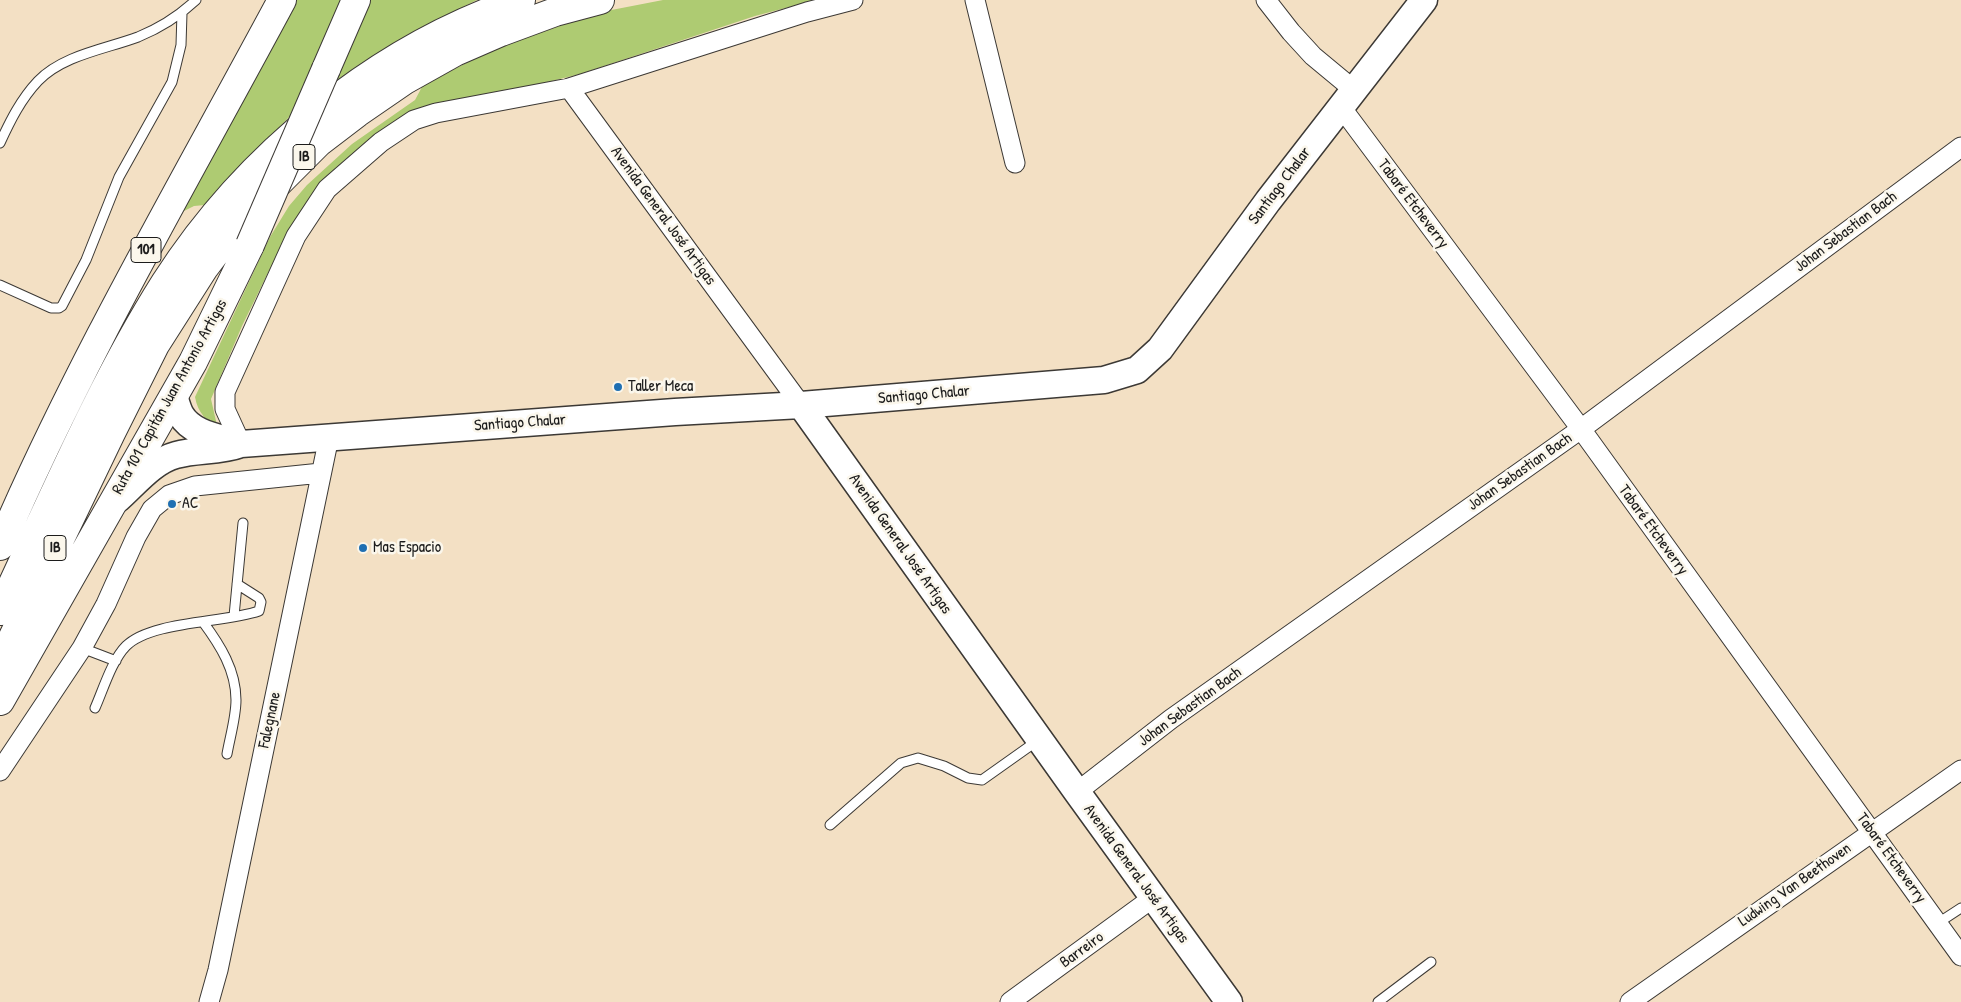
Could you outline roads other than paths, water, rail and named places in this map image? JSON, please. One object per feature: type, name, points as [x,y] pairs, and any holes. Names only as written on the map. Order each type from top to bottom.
[{"type":"highway","name":"101","points":[[0,546],[48,438],[89,356],[282,0]]},
{"type":"highway","name":"Ruta 101 Capitán Juan Antonio Artigas","points":[[0,701],[193,362],[250,245],[356,0]]},
{"type":"highway","name":"IB","points":[[0,611],[103,394],[135,334],[166,282],[218,211],[277,149],[329,105],[366,77],[448,30],[521,0]]},
{"type":"highway","name":"IB","points":[[0,664],[155,345],[204,268],[239,222],[319,142],[405,80],[455,52],[500,32],[555,12],[600,0]]},
{"type":"street","points":[[241,444],[225,409],[225,392],[296,236],[327,189],[380,142],[414,120],[569,88],[807,12],[852,0]]},
{"type":"street","points":[[975,0],[1015,163]]},
{"type":"street","name":"Tabaré Etcheverry","points":[[1266,0],[1347,98],[1581,429],[1961,956]]},
{"type":"street","name":"Santiago Chalar","points":[[112,503],[159,462],[175,455],[226,449],[241,444],[329,436],[801,405],[1104,380],[1137,370],[1160,350],[1268,201],[1424,0]]},
{"type":"street","name":"Avenida General José Artigas","points":[[569,88],[801,405],[1039,740],[1229,1002]]},
{"type":"street","name":"Johan Sebastian Bach","points":[[1077,792],[1171,719],[1581,429],[1961,147]]},
{"type":"street","name":"Santiago Chalar","points":[[174,396],[181,415],[191,426],[208,435],[241,444]]},
{"type":"street","name":"Falegnane","points":[[209,1002],[218,970],[329,436]]},
{"type":"street","points":[[0,771],[82,648],[106,604],[136,537],[152,509],[169,495],[195,486],[321,473]]},
{"type":"street","name":"Ludwing Van Beethoven","points":[[1630,1002],[1961,770]]},
{"type":"street","name":"Barreiro","points":[[1010,1002],[1154,897]]},
{"type":"lane","points":[[0,143],[24,97],[39,80],[54,69],[61,64],[140,36],[161,26],[182,13],[196,0]]},
{"type":"lane","points":[[0,285],[51,308],[62,306],[86,260],[119,177],[172,82],[181,45],[182,13]]},
{"type":"lane","points":[[234,616],[243,523]]},
{"type":"lane","points":[[96,708],[116,661],[126,646],[144,634],[258,611],[262,602],[259,598],[237,584]]},
{"type":"lane","points":[[202,622],[224,655],[234,677],[236,701],[227,754]]},
{"type":"lane","points":[[82,648],[116,661]]},
{"type":"lane","points":[[830,825],[901,763],[918,758],[944,766],[968,778],[982,780],[1039,740]]},
{"type":"lane","points":[[1938,924],[1961,908]]},
{"type":"lane","points":[[1378,1002],[1431,962]]},
{"type":"place","name":"Taller Meca","points":[[618,387]]},
{"type":"place","name":"AC","points":[[172,504]]},
{"type":"place","name":"Mas Espacio","points":[[363,548]]}]
